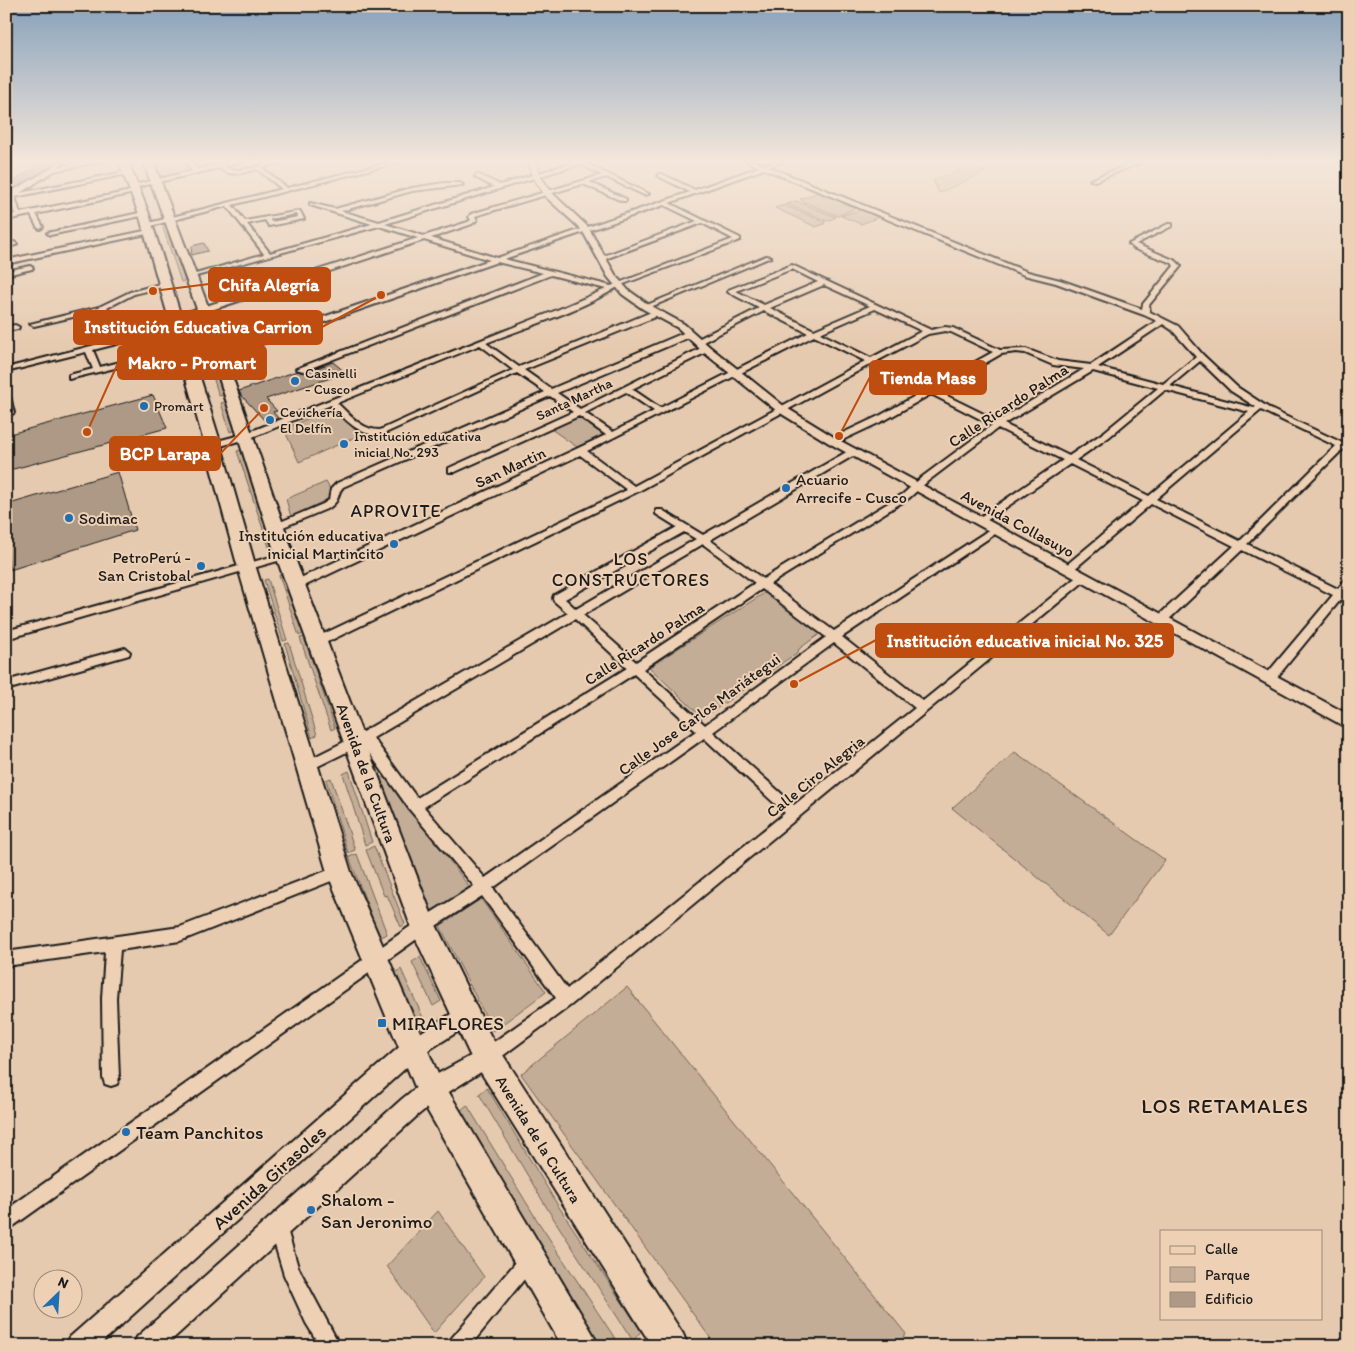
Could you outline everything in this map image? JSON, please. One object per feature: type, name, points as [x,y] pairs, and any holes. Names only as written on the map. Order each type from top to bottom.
[{"type":"highway","points":[[146,224],[213,445],[247,568],[340,872],[412,1049],[431,1090],[581,1346]]},
{"type":"highway","name":"Avenida de la Cultura","points":[[173,224],[247,436],[285,556],[318,642],[361,740],[423,926],[487,1056],[671,1346]]},
{"type":"street","points":[[50,233],[145,224]]},
{"type":"street","points":[[6,262],[146,224]]},
{"type":"street","points":[[245,224],[268,255]]},
{"type":"street","points":[[379,224],[498,260],[617,287]]},
{"type":"street","points":[[191,278],[379,224]]},
{"type":"street","points":[[6,370],[89,349],[175,322],[203,309],[467,224]]},
{"type":"street","points":[[581,224],[586,229],[612,277],[608,283],[617,287]]},
{"type":"street","points":[[218,356],[366,303],[600,224]]},
{"type":"street","points":[[603,258],[695,224]]},
{"type":"street","points":[[213,445],[247,436],[738,239],[709,224]]},
{"type":"street","points":[[905,224],[1026,274],[1058,281],[1164,321],[1175,328],[1200,357],[1258,409]]},
{"type":"street","points":[[1147,313],[1144,305],[1178,266],[1174,262],[1137,248],[1132,244],[1170,225]]},
{"type":"street","points":[[6,245],[14,244]]},
{"type":"street","points":[[6,273],[31,271],[25,257]]},
{"type":"street","points":[[332,402],[365,431],[375,433],[768,257]]},
{"type":"street","points":[[999,352],[952,330],[927,331],[799,269],[788,267],[730,292],[1344,596]]},
{"type":"street","points":[[300,369],[550,272]]},
{"type":"street","points":[[276,527],[326,506],[333,501],[336,489],[340,485],[639,354],[695,339],[824,282]]},
{"type":"street","points":[[34,324],[101,309],[132,293],[164,285]]},
{"type":"street","name":"Avenida Collasuyo","points":[[617,287],[649,311],[680,326],[781,409],[833,441],[1349,723]]},
{"type":"street","name":"San Martin","points":[[296,585],[581,451],[812,333],[876,306]]},
{"type":"street","name":"Calle Ricardo Palma","points":[[415,806],[634,668],[762,584],[906,496],[997,425],[1092,368],[1164,321]]},
{"type":"street","points":[[6,329],[15,327]]},
{"type":"street","points":[[318,642],[634,490],[927,331]]},
{"type":"street","name":"Santa Martha","points":[[452,470],[580,412],[627,388],[695,339]]},
{"type":"street","points":[[481,342],[612,435]]},
{"type":"street","points":[[89,349],[97,370]]},
{"type":"street","points":[[833,441],[884,417],[999,352],[1021,350],[1056,363],[1092,368],[1258,409],[1345,448],[1161,620]]},
{"type":"street","points":[[980,521],[1106,434],[1200,357]]},
{"type":"street","points":[[72,376],[133,361]]},
{"type":"street","points":[[627,388],[660,411]]},
{"type":"street","points":[[6,397],[10,413]]},
{"type":"street","points":[[1068,569],[1258,409]]},
{"type":"street","points":[[581,451],[634,490]]},
{"type":"street","points":[[308,766],[361,740],[853,452]]},
{"type":"street","points":[[660,512],[703,539],[834,637],[923,708]]},
{"type":"street","points":[[685,527],[558,598],[795,814]]},
{"type":"street","name":"Calle Jose Carlos Mariátegui","points":[[6,1221],[377,961],[423,926],[484,887],[705,731],[834,637],[995,530]]},
{"type":"street","points":[[6,635],[285,556]]},
{"type":"street","name":"Calle Ciro Alegria","points":[[487,1056],[566,1000],[1083,577]]},
{"type":"street","points":[[1269,679],[1344,596],[1349,583]]},
{"type":"street","points":[[6,686],[125,652]]},
{"type":"street","points":[[361,740],[484,887],[566,1000]]},
{"type":"street","points":[[6,958],[180,934],[340,872]]},
{"type":"street","points":[[111,1078],[109,998],[113,944]]},
{"type":"street","name":"Avenida Girasoles","points":[[79,1346],[412,1049],[466,1015]]},
{"type":"street","points":[[146,1346],[278,1225],[431,1090],[487,1056]]},
{"type":"street","points":[[278,1225],[290,1269],[313,1316],[331,1346]]},
{"type":"street","points":[[458,1346],[530,1259]]},
{"type":"green space","points":[[810,224],[824,224],[816,227]]},
{"type":"green space","points":[[168,227],[185,281],[181,282],[163,228]]},
{"type":"green space","points":[[209,350],[236,430],[230,432],[221,403],[225,402],[222,395],[219,396],[205,351]]},
{"type":"green space","points":[[334,407],[360,435],[299,462],[284,429]]},
{"type":"green space","points":[[579,415],[604,434],[577,447],[551,429]]},
{"type":"green space","points":[[242,450],[275,546],[269,547],[237,451]]},
{"type":"green space","points":[[326,482],[334,496],[291,517],[286,499]]},
{"type":"green space","points":[[284,573],[304,633],[299,636],[279,575]]},
{"type":"green space","points":[[268,579],[287,640],[283,641],[264,580]]},
{"type":"green space","points":[[766,592],[821,633],[799,649],[798,652],[703,718],[649,667]]},
{"type":"green space","points":[[304,637],[335,728],[331,730],[300,638]]},
{"type":"green space","points":[[289,643],[317,735],[312,738],[285,644]]},
{"type":"green space","points":[[1015,752],[1165,860],[1109,935],[952,808]]},
{"type":"green space","points":[[349,771],[372,842],[365,845],[343,774]]},
{"type":"green space","points":[[378,776],[389,780],[473,892],[433,915]]},
{"type":"green space","points":[[331,778],[355,850],[348,853],[326,780]]},
{"type":"green space","points":[[374,846],[405,924],[401,927],[387,895],[384,896],[366,850]]},
{"type":"green space","points":[[357,854],[387,934],[380,938],[349,857]]},
{"type":"green space","points":[[481,899],[546,992],[493,1031],[440,926]]},
{"type":"green space","points":[[420,957],[441,1001],[433,1006],[412,962]]},
{"type":"green space","points":[[401,969],[425,1022],[418,1027],[393,974]]},
{"type":"green space","points":[[627,987],[906,1334],[897,1346],[716,1346],[521,1074]]},
{"type":"green space","points":[[487,1088],[557,1204],[641,1331],[633,1341],[550,1213],[479,1094]]},
{"type":"green space","points":[[467,1105],[537,1220],[620,1346],[602,1346],[549,1262],[460,1111]]},
{"type":"green space","points":[[438,1211],[484,1277],[434,1333],[387,1266]]},
{"type":"building","points":[[204,243],[208,251],[191,255],[192,246]]},
{"type":"building","name":"Casinelli - Cusco","points":[[333,362],[346,373],[266,399],[277,411],[273,412],[278,418],[267,423],[239,391],[297,371],[304,373]]},
{"type":"building","points":[[153,395],[167,428],[6,471],[6,435]]},
{"type":"building","name":"Sodimac","points":[[118,472],[135,530],[10,570],[6,538],[6,505]]},
{"type":"place","name":"Chifa Alegría","points":[[153,291]]},
{"type":"place","name":"Institución Educativa Carrion","points":[[381,295]]},
{"type":"place","name":"Casinelli - Cusco","points":[[295,381]]},
{"type":"place","name":"Promart","points":[[144,406]]},
{"type":"place","name":"BCP Larapa","points":[[264,408]]},
{"type":"place","name":"Cevichería El Delfín","points":[[270,420]]},
{"type":"place","name":"Makro - Promart","points":[[87,432]]},
{"type":"place","name":"Tienda Mass","points":[[839,436]]},
{"type":"place","name":"Institución educativa inicial No. 293","points":[[344,444]]},
{"type":"place","name":"Acuario Arrecife - Cusco","points":[[786,488]]},
{"type":"place","name":"Sodimac","points":[[69,518]]},
{"type":"place","name":"Institución educativa inicial Martincito","points":[[394,544]]},
{"type":"place","name":"PetroPerú - San Cristobal","points":[[201,566]]},
{"type":"place","name":"Institución educativa inicial No. 325","points":[[794,684]]},
{"type":"place","name":"MIRAFLORES","points":[[382,1023]]},
{"type":"place","name":"Team Panchitos","points":[[126,1132]]},
{"type":"place","name":"Shalom - San Jeronimo","points":[[311,1210]]},
{"type":"district","name":"APROVITE","points":[[396,511]]},
{"type":"district","name":"LOS CONSTRUCTORES","points":[[631,569]]},
{"type":"district","name":"LOS RETAMALES","points":[[1225,1106]]}]
